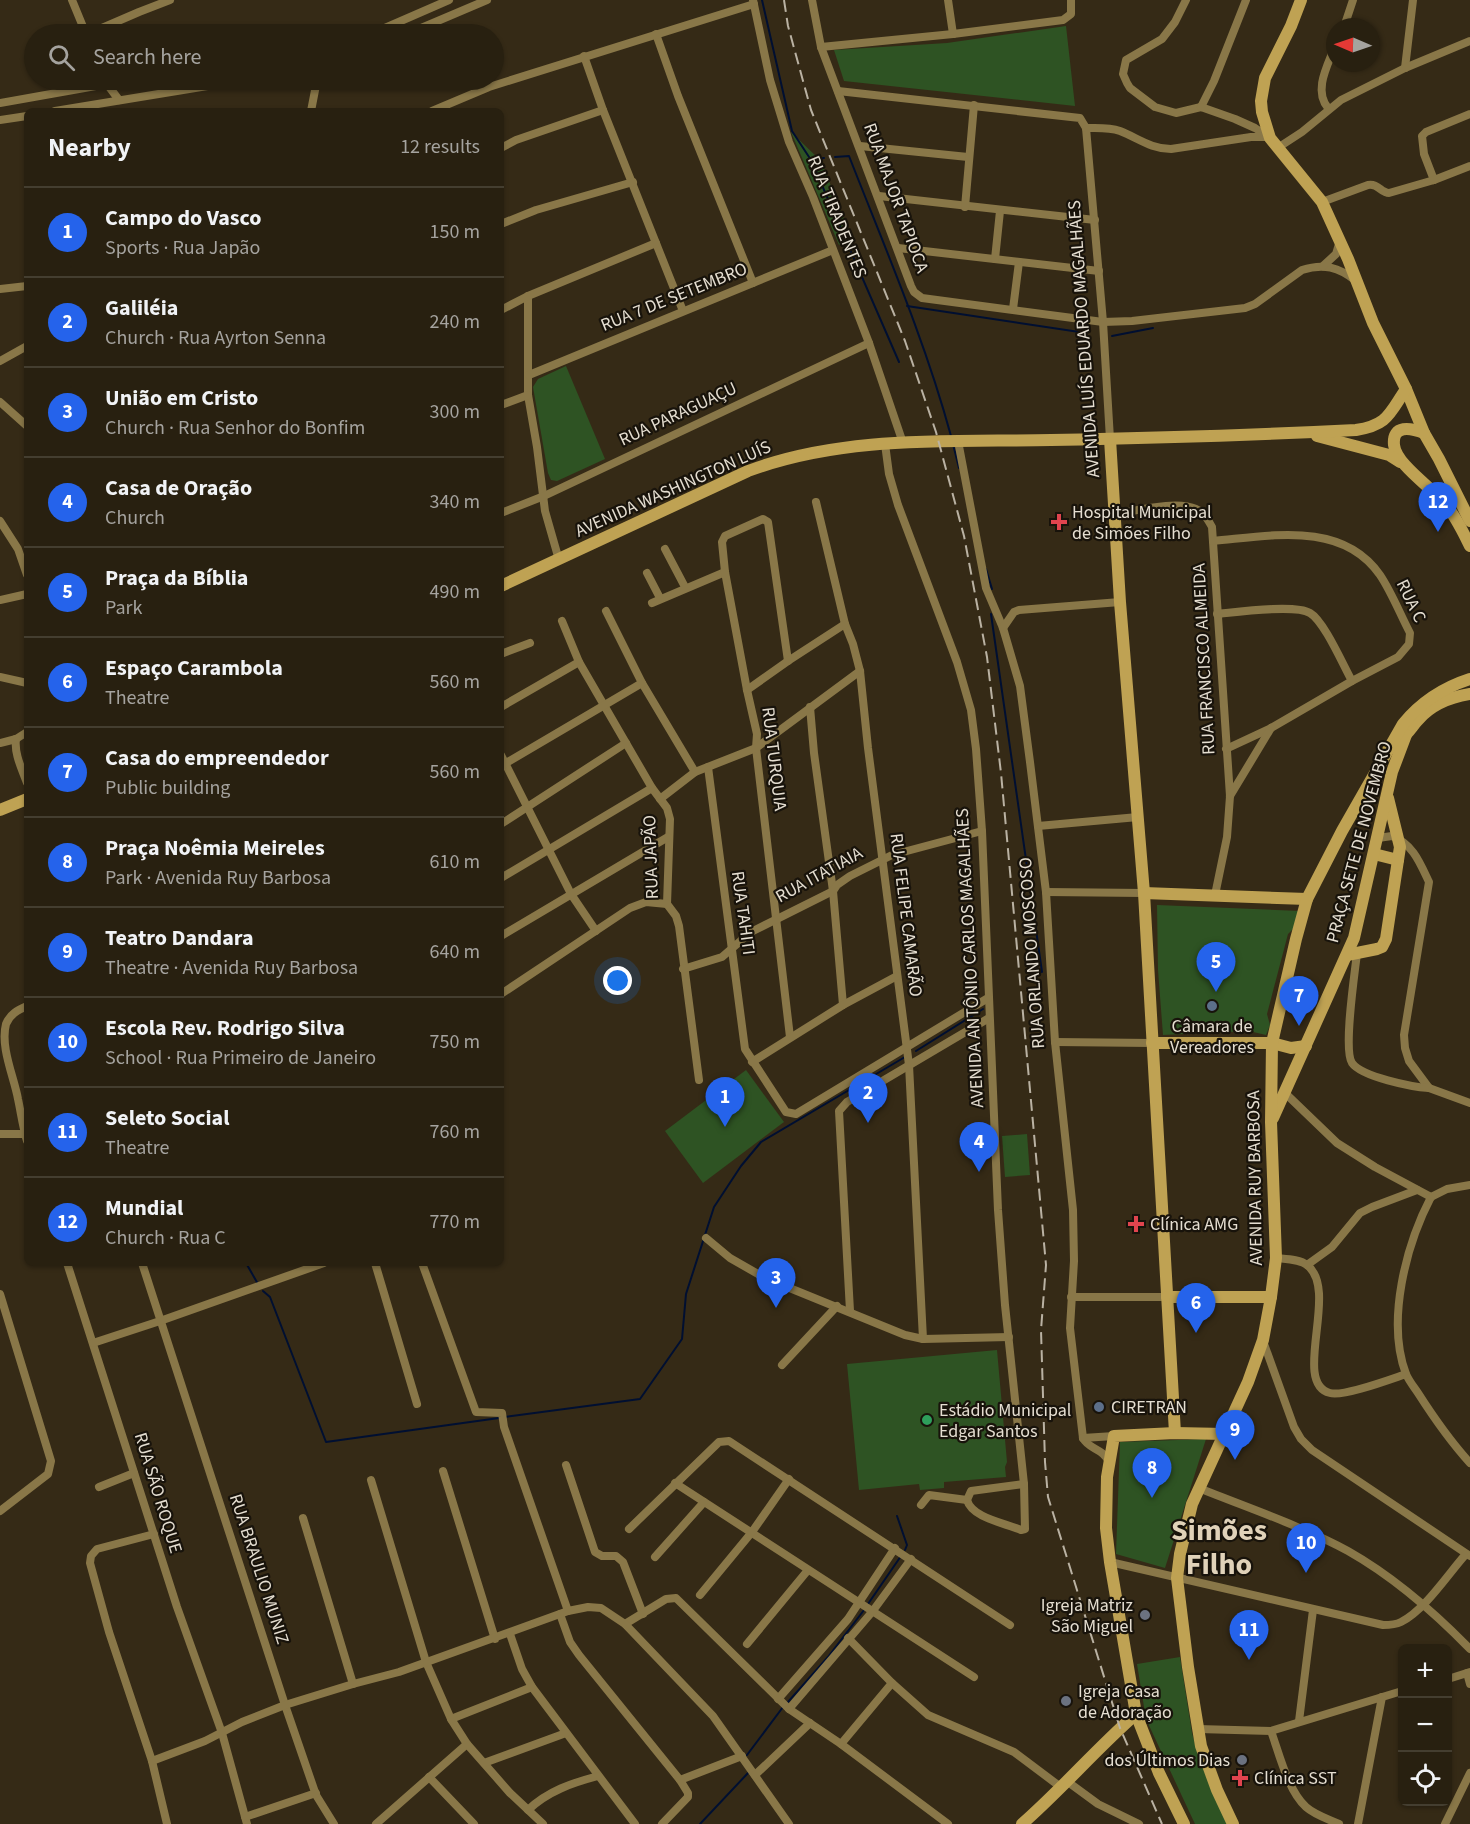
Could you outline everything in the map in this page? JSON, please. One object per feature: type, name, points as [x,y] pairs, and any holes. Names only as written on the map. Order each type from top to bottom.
[{"type":"main road","points":[[1301,0],[1291,26],[1265,78],[1262,112],[1269,137],[1322,202],[1424,434],[1470,521]]},
{"type":"main road","name":"AVENIDA WASHINGTON LUÍS","points":[[504,585],[701,493],[778,460],[840,448],[903,443],[1110,439],[1304,432],[1374,427],[1387,417],[1406,389]]},
{"type":"main road","points":[[1405,465],[1394,447],[1394,437],[1404,428],[1411,428],[1424,434]]},
{"type":"main road","points":[[1345,430],[1355,445]]},
{"type":"main road","points":[[1304,432],[1389,454],[1405,465],[1448,507],[1470,546]]},
{"type":"main road","name":"AVENIDA LUÍS EDUARDO MAGALHÃES","points":[[1110,439],[1120,602],[1144,893],[1175,1433]]},
{"type":"main road","name":"AVENIDA RUY BARBOSA","points":[[1233,1824],[1209,1769],[1198,1729],[1177,1578],[1186,1522],[1199,1488],[1244,1394],[1263,1340],[1271,1297],[1276,1258],[1271,1122],[1272,1043],[1288,967],[1307,899],[1342,831],[1403,724],[1425,701],[1470,679]]},
{"type":"main road","name":"PRAÇA SETE DE NOVEMBRO","points":[[1271,1122],[1352,954],[1392,772],[1407,735],[1429,710],[1456,696],[1470,694]]},
{"type":"main road","name":"PRAÇA SETE DE NOVEMBRO","points":[[1392,743],[1407,735]]},
{"type":"main road","points":[[1352,954],[1377,949],[1385,943],[1398,860],[1399,839],[1387,794]]},
{"type":"main road","points":[[0,810],[24,800]]},
{"type":"main road","points":[[1374,855],[1398,860]]},
{"type":"main road","points":[[1144,893],[1307,899]]},
{"type":"main road","points":[[1152,1043],[1272,1043],[1291,1048],[1306,1046]]},
{"type":"main road","points":[[1167,1297],[1271,1297]]},
{"type":"main road","points":[[1184,1824],[1159,1773],[1136,1714],[1110,1562],[1106,1502],[1110,1463],[1114,1437],[1175,1433],[1225,1434]]},
{"type":"main road","points":[[1023,1824],[1065,1785],[1093,1753],[1136,1714]]},
{"type":"street","points":[[72,0],[83,24]]},
{"type":"street","points":[[112,24],[171,0]]},
{"type":"street","points":[[394,24],[449,0]]},
{"type":"street","points":[[431,24],[487,0]]},
{"type":"street","name":"RUA MAJOR TAPIOCA","points":[[812,0],[821,47],[911,286],[914,292],[922,298],[1103,322],[1132,321],[1245,308],[1255,304],[1302,270],[1323,266]]},
{"type":"street","points":[[948,0],[952,34]]},
{"type":"street","points":[[821,47],[952,34],[1066,19],[1071,14],[1071,0]]},
{"type":"street","points":[[1185,0],[1169,31],[1157,43],[1126,60],[1123,74],[1130,88],[1155,107],[1176,112],[1201,107],[1235,119],[1269,137]]},
{"type":"street","points":[[1201,107],[1214,81],[1246,0]]},
{"type":"street","points":[[1347,18],[1353,0]]},
{"type":"street","points":[[1405,68],[1413,0]]},
{"type":"street","points":[[504,82],[753,2]]},
{"type":"street","name":"RUA TIRADENTES","points":[[753,2],[779,113],[869,343],[903,443]]},
{"type":"street","points":[[656,34],[678,96],[753,283]]},
{"type":"street","points":[[1279,147],[1302,132],[1328,108],[1341,100],[1405,68],[1470,41]]},
{"type":"street","points":[[584,56],[603,110],[683,311]]},
{"type":"street","points":[[1326,70],[1322,81],[1322,97],[1328,108]]},
{"type":"street","points":[[0,103],[73,90]]},
{"type":"street","points":[[113,90],[119,100]]},
{"type":"street","points":[[73,108],[182,90]]},
{"type":"street","points":[[312,108],[315,90]]},
{"type":"street","points":[[439,108],[482,90]]},
{"type":"street","points":[[838,91],[1069,115],[1080,118],[1086,128],[1120,131],[1161,149],[1251,137],[1269,137]]},
{"type":"street","points":[[965,207],[974,105]]},
{"type":"street","points":[[504,146],[516,140],[603,110]]},
{"type":"street","points":[[1434,180],[1424,154],[1422,136],[1431,129],[1470,114]]},
{"type":"street","points":[[0,120],[24,116]]},
{"type":"street","name":"AVENIDA LUÍS EDUARDO MAGALHÃES","points":[[1086,128],[1103,322],[1110,439]]},
{"type":"street","points":[[860,146],[968,157]]},
{"type":"street","points":[[1322,202],[1368,185],[1374,185],[1387,193],[1434,180],[1470,166]]},
{"type":"street","points":[[504,223],[547,206],[633,182]]},
{"type":"street","points":[[879,196],[1095,220]]},
{"type":"street","points":[[995,259],[1000,211]]},
{"type":"street","points":[[1323,266],[1336,254],[1340,241]]},
{"type":"street","points":[[504,308],[528,296],[656,243]]},
{"type":"street","points":[[898,249],[1099,271]]},
{"type":"street","name":"RUA 7 DE SETEMBRO","points":[[529,375],[833,250]]},
{"type":"street","points":[[1012,309],[1019,262]]},
{"type":"street","points":[[1323,266],[1344,271],[1357,281]]},
{"type":"street","points":[[0,289],[24,286]]},
{"type":"street","points":[[528,296],[528,395],[547,521],[559,560]]},
{"type":"street","name":"RUA PARAGUAÇU","points":[[504,512],[869,343]]},
{"type":"street","points":[[0,362],[24,348]]},
{"type":"street","points":[[504,404],[528,395]]},
{"type":"street","points":[[0,402],[24,423]]},
{"type":"street","name":"RUA ORLANDO MOSCOSO","points":[[949,442],[967,483],[986,588],[1003,628],[1020,686],[1046,892],[1055,1042],[1073,1210],[1071,1350],[1083,1438]]},
{"type":"street","name":"AVENIDA ANTÔNIO CARLOS MAGALHÃES","points":[[885,444],[898,505],[965,684],[976,749],[982,831],[999,1220],[1024,1484],[1025,1529],[1021,1530],[979,1514],[967,1500]]},
{"type":"street","name":"RUA FELIPE CAMARÃO","points":[[816,502],[845,624],[861,671],[868,748],[909,1065],[923,1339]]},
{"type":"street","name":"RUA FRANCISCO ALMEIDA","points":[[1114,514],[1174,506],[1195,508],[1203,513],[1212,527],[1230,796],[1227,837],[1215,895]]},
{"type":"street","name":"RUA TURQUIA","points":[[788,661],[768,522],[761,519],[723,537],[725,572],[757,734],[756,748],[790,1037]]},
{"type":"street","points":[[0,521],[18,549],[24,566]]},
{"type":"street","name":"RUA C","points":[[1213,541],[1308,534],[1339,542],[1369,563],[1380,576],[1410,633],[1407,649],[1398,657],[1271,728],[1226,750]]},
{"type":"street","points":[[665,549],[685,587]]},
{"type":"street","points":[[646,573],[656,601],[725,572]]},
{"type":"street","points":[[0,600],[24,595]]},
{"type":"street","points":[[1003,628],[1014,612],[1019,610],[1120,602]]},
{"type":"street","points":[[1217,614],[1294,609],[1311,613],[1322,626],[1352,681]]},
{"type":"street","points":[[606,611],[642,683],[695,772]]},
{"type":"street","name":"RUA JAPÃO","points":[[562,621],[579,662],[652,788],[667,808],[670,819],[667,904],[676,916],[679,926],[699,1080]]},
{"type":"street","points":[[747,690],[845,624]]},
{"type":"street","points":[[504,653],[530,643]]},
{"type":"street","points":[[504,705],[579,662]]},
{"type":"street","points":[[660,799],[695,772],[756,748],[861,671]]},
{"type":"street","points":[[0,677],[24,682]]},
{"type":"street","points":[[504,760],[642,683]]},
{"type":"street","points":[[810,707],[833,891],[843,1005]]},
{"type":"street","points":[[1230,796],[1271,728]]},
{"type":"street","points":[[0,743],[16,739],[24,734]]},
{"type":"street","points":[[16,739],[17,756],[24,775]]},
{"type":"street","points":[[504,822],[626,743]]},
{"type":"street","points":[[504,765],[571,894],[596,932]]},
{"type":"street","name":"RUA TAHITI","points":[[708,767],[745,1049],[784,1109],[796,1114],[906,1048]]},
{"type":"street","points":[[504,876],[652,788]]},
{"type":"street","points":[[1038,826],[1138,817]]},
{"type":"street","name":"RUA ITATIAIA","points":[[683,969],[722,957],[751,932],[833,891],[842,881],[883,860],[908,849],[982,831]]},
{"type":"street","points":[[1378,838],[1389,835],[1399,839],[1415,853],[1429,882],[1404,1035],[1408,1061],[1429,1088]]},
{"type":"street","points":[[504,934],[668,837]]},
{"type":"street","points":[[1046,892],[1144,893]]},
{"type":"street","points":[[504,992],[639,904],[655,902],[667,904]]},
{"type":"street","points":[[1352,954],[1349,1058],[1353,1064],[1366,1072],[1401,1084],[1429,1088],[1470,1103]]},
{"type":"street","points":[[752,1062],[843,1005],[897,976]]},
{"type":"street","points":[[906,1048],[988,998]]},
{"type":"street","points":[[24,1007],[16,1011],[6,1024],[4,1035],[4,1057],[18,1096],[24,1126]]},
{"type":"street","points":[[850,1311],[838,1116],[842,1107],[989,1018]]},
{"type":"street","points":[[1055,1042],[1152,1043]]},
{"type":"street","points":[[1285,1093],[1337,1143],[1431,1197]]},
{"type":"street","points":[[0,1134],[24,1136]]},
{"type":"street","points":[[1470,1185],[1447,1189],[1431,1197],[1421,1215],[1410,1245],[1402,1289],[1399,1332],[1406,1374],[1434,1419],[1470,1463]]},
{"type":"street","points":[[1307,1265],[1332,1248],[1360,1213],[1417,1190]]},
{"type":"street","points":[[706,1238],[730,1258],[765,1278],[906,1335],[923,1339],[1009,1337]]},
{"type":"street","points":[[1276,1258],[1307,1265],[1317,1277],[1320,1288],[1315,1374],[1317,1383],[1322,1389],[1330,1394],[1337,1394],[1406,1374]]},
{"type":"street","name":"RUA SÃO ROQUE","points":[[68,1266],[177,1607],[222,1732],[246,1820]]},
{"type":"street","name":"RUA BRAULIO MUNIZ","points":[[143,1266],[285,1705],[316,1793],[334,1824]]},
{"type":"street","points":[[376,1266],[417,1404]]},
{"type":"street","points":[[423,1266],[476,1412],[500,1412],[503,1416],[504,1427],[564,1613],[570,1642],[681,1780],[688,1793],[688,1797],[662,1824]]},
{"type":"street","points":[[93,1343],[160,1322],[300,1267]]},
{"type":"street","points":[[0,1294],[50,1456],[51,1466],[48,1474],[0,1511]]},
{"type":"street","points":[[1071,1297],[1167,1297]]},
{"type":"street","points":[[782,1365],[837,1306]]},
{"type":"street","points":[[1110,1562],[1313,1610],[1391,1625],[1406,1619],[1468,1555],[1312,1450],[1301,1439],[1294,1427],[1263,1340]]},
{"type":"street","points":[[1110,1463],[1102,1451],[1085,1443],[1083,1438],[1114,1437]]},
{"type":"street","points":[[629,1529],[719,1442],[725,1440],[740,1447],[1010,1625]]},
{"type":"street","points":[[566,1464],[596,1552],[602,1556],[616,1556],[623,1562],[643,1614]]},
{"type":"street","points":[[443,1471],[495,1639]]},
{"type":"street","points":[[99,1487],[134,1473]]},
{"type":"street","points":[[700,1595],[752,1532],[789,1479]]},
{"type":"street","points":[[371,1480],[426,1662],[451,1719],[467,1744],[543,1824]]},
{"type":"street","points":[[675,1483],[974,1677]]},
{"type":"street","points":[[921,1505],[929,1495],[967,1500],[971,1491],[1024,1484]]},
{"type":"street","points":[[1199,1488],[1347,1551],[1374,1567],[1423,1603],[1470,1649]]},
{"type":"street","points":[[655,1557],[704,1502]]},
{"type":"street","points":[[303,1518],[353,1684]]},
{"type":"street","points":[[153,1534],[97,1549],[91,1556],[90,1563],[109,1632],[152,1761],[167,1824]]},
{"type":"street","points":[[778,1699],[860,1603],[895,1548]]},
{"type":"street","points":[[789,1709],[872,1612],[911,1559]]},
{"type":"street","points":[[747,1644],[808,1570]]},
{"type":"street","points":[[625,1624],[666,1599],[676,1598],[789,1709],[841,1744],[948,1824]]},
{"type":"street","points":[[152,1761],[205,1741],[242,1722],[285,1705],[399,1672],[564,1613],[588,1607],[601,1608],[625,1624],[700,1702],[742,1756],[789,1824]]},
{"type":"street","points":[[1299,1721],[1313,1610]]},
{"type":"street","points":[[510,1634],[522,1669],[532,1687],[635,1824]]},
{"type":"street","points":[[848,1638],[892,1683],[928,1715],[1014,1752],[1065,1785],[1138,1824]]},
{"type":"street","points":[[1452,1678],[1469,1673],[1470,1684]]},
{"type":"street","points":[[841,1744],[892,1683]]},
{"type":"street","points":[[451,1719],[532,1687]]},
{"type":"street","points":[[1198,1729],[1271,1731],[1398,1692]]},
{"type":"street","points":[[1358,1824],[1382,1697]]},
{"type":"street","points":[[755,1775],[810,1723]]},
{"type":"street","points":[[1271,1731],[1298,1797],[1306,1807],[1339,1824]]},
{"type":"street","points":[[484,1763],[566,1733]]},
{"type":"street","points":[[376,1824],[467,1744]]},
{"type":"street","points":[[681,1780],[742,1756]]},
{"type":"street","points":[[1445,1824],[1470,1773]]},
{"type":"street","points":[[528,1810],[537,1801],[554,1791],[598,1776]]},
{"type":"street","points":[[429,1777],[474,1824]]},
{"type":"street","points":[[246,1820],[316,1793]]},
{"type":"green space","points":[[1066,26],[1075,106],[844,81],[834,50],[947,43]]},
{"type":"green space","points":[[791,132],[821,161],[852,239],[839,245]]},
{"type":"green space","points":[[566,366],[605,459],[557,481],[551,480],[548,473],[533,387],[538,379]]},
{"type":"green space","points":[[1157,905],[1300,911],[1298,924],[1288,934],[1267,1014],[1270,1025],[1266,1035],[1249,1031],[1163,1035],[1158,970]]},
{"type":"green space","points":[[746,1070],[784,1122],[703,1183],[665,1131]]},
{"type":"green space","points":[[1027,1134],[1030,1175],[1005,1177],[1002,1136]]},
{"type":"green space","name":"Estádio Municipal Edgar Santos","points":[[997,1350],[1007,1462],[1006,1477],[944,1482],[944,1488],[920,1490],[919,1484],[859,1490],[847,1364]]},
{"type":"green space","points":[[1206,1439],[1165,1568],[1116,1554],[1120,1442]]},
{"type":"green space","points":[[1180,1657],[1192,1733],[1199,1759],[1227,1824],[1195,1824],[1146,1719],[1137,1664]]},
{"type":"waterway","points":[[762,0],[792,131],[811,160],[824,158]]},
{"type":"waterway","points":[[835,157],[849,156],[917,329],[951,436]]},
{"type":"waterway","points":[[811,160],[899,362]]},
{"type":"waterway","points":[[907,306],[1086,333]]},
{"type":"waterway","points":[[1112,336],[1153,328]]},
{"type":"waterway","points":[[953,444],[959,468]]},
{"type":"waterway","points":[[986,569],[992,589]]},
{"type":"waterway","points":[[991,614],[1042,972]]},
{"type":"waterway","points":[[916,1051],[983,1009]]},
{"type":"waterway","points":[[505,1417],[640,1399],[682,1339],[686,1294],[714,1207],[741,1166],[761,1142],[905,1057]]},
{"type":"waterway","points":[[248,1266],[258,1284]]},
{"type":"waterway","points":[[263,1291],[270,1297],[326,1442],[499,1418]]},
{"type":"waterway","points":[[897,1516],[907,1545],[905,1550]]},
{"type":"waterway","points":[[868,1604],[901,1556]]},
{"type":"waterway","points":[[788,1702],[828,1657],[864,1610]]},
{"type":"waterway","points":[[747,1755],[783,1707]]},
{"type":"waterway","points":[[700,1824],[748,1773]]},
{"type":"railway","points":[[784,0],[788,26],[811,110],[905,341],[936,432],[964,536],[987,657],[1001,773],[1046,1265],[1041,1330],[1048,1497],[1120,1728],[1162,1824]]},
{"type":"place","name":"Hospital Municipal de Simões Filho","points":[[1059,522]]},
{"type":"place","name":"Mundial","points":[[1438,532]]},
{"type":"place","name":"Praça da Bíblia","points":[[1216,992]]},
{"type":"place","name":"Câmara de Vereadores","points":[[1212,1006]]},
{"type":"place","name":"Casa do empreendedor","points":[[1299,1026]]},
{"type":"place","name":"Galiléia","points":[[868,1123]]},
{"type":"place","name":"Campo do Vasco","points":[[725,1127]]},
{"type":"place","name":"Casa de Oração","points":[[979,1172]]},
{"type":"place","name":"Clínica AMG","points":[[1136,1224]]},
{"type":"place","name":"União em Cristo","points":[[776,1308]]},
{"type":"place","name":"Espaço Carambola","points":[[1196,1333]]},
{"type":"place","name":"CIRETRAN","points":[[1099,1407]]},
{"type":"place","name":"Estádio Municipal Edgar Santos","points":[[927,1420]]},
{"type":"place","name":"Teatro Dandara","points":[[1235,1460]]},
{"type":"place","name":"Praça Noêmia Meireles","points":[[1152,1498]]},
{"type":"place","name":"Escola Rev. Rodrigo Silva","points":[[1306,1573]]},
{"type":"place","name":"Igreja Matriz São Miguel","points":[[1145,1615]]},
{"type":"place","name":"Seleto Social","points":[[1249,1660]]},
{"type":"place","name":"Igreja Casa de Adoração","points":[[1066,1701]]},
{"type":"place","name":"dos Últimos Dias","points":[[1242,1760]]},
{"type":"place","name":"Clínica SST","points":[[1240,1778]]},
{"type":"district","name":"Simões Filho","points":[[1219,1547]]}]
